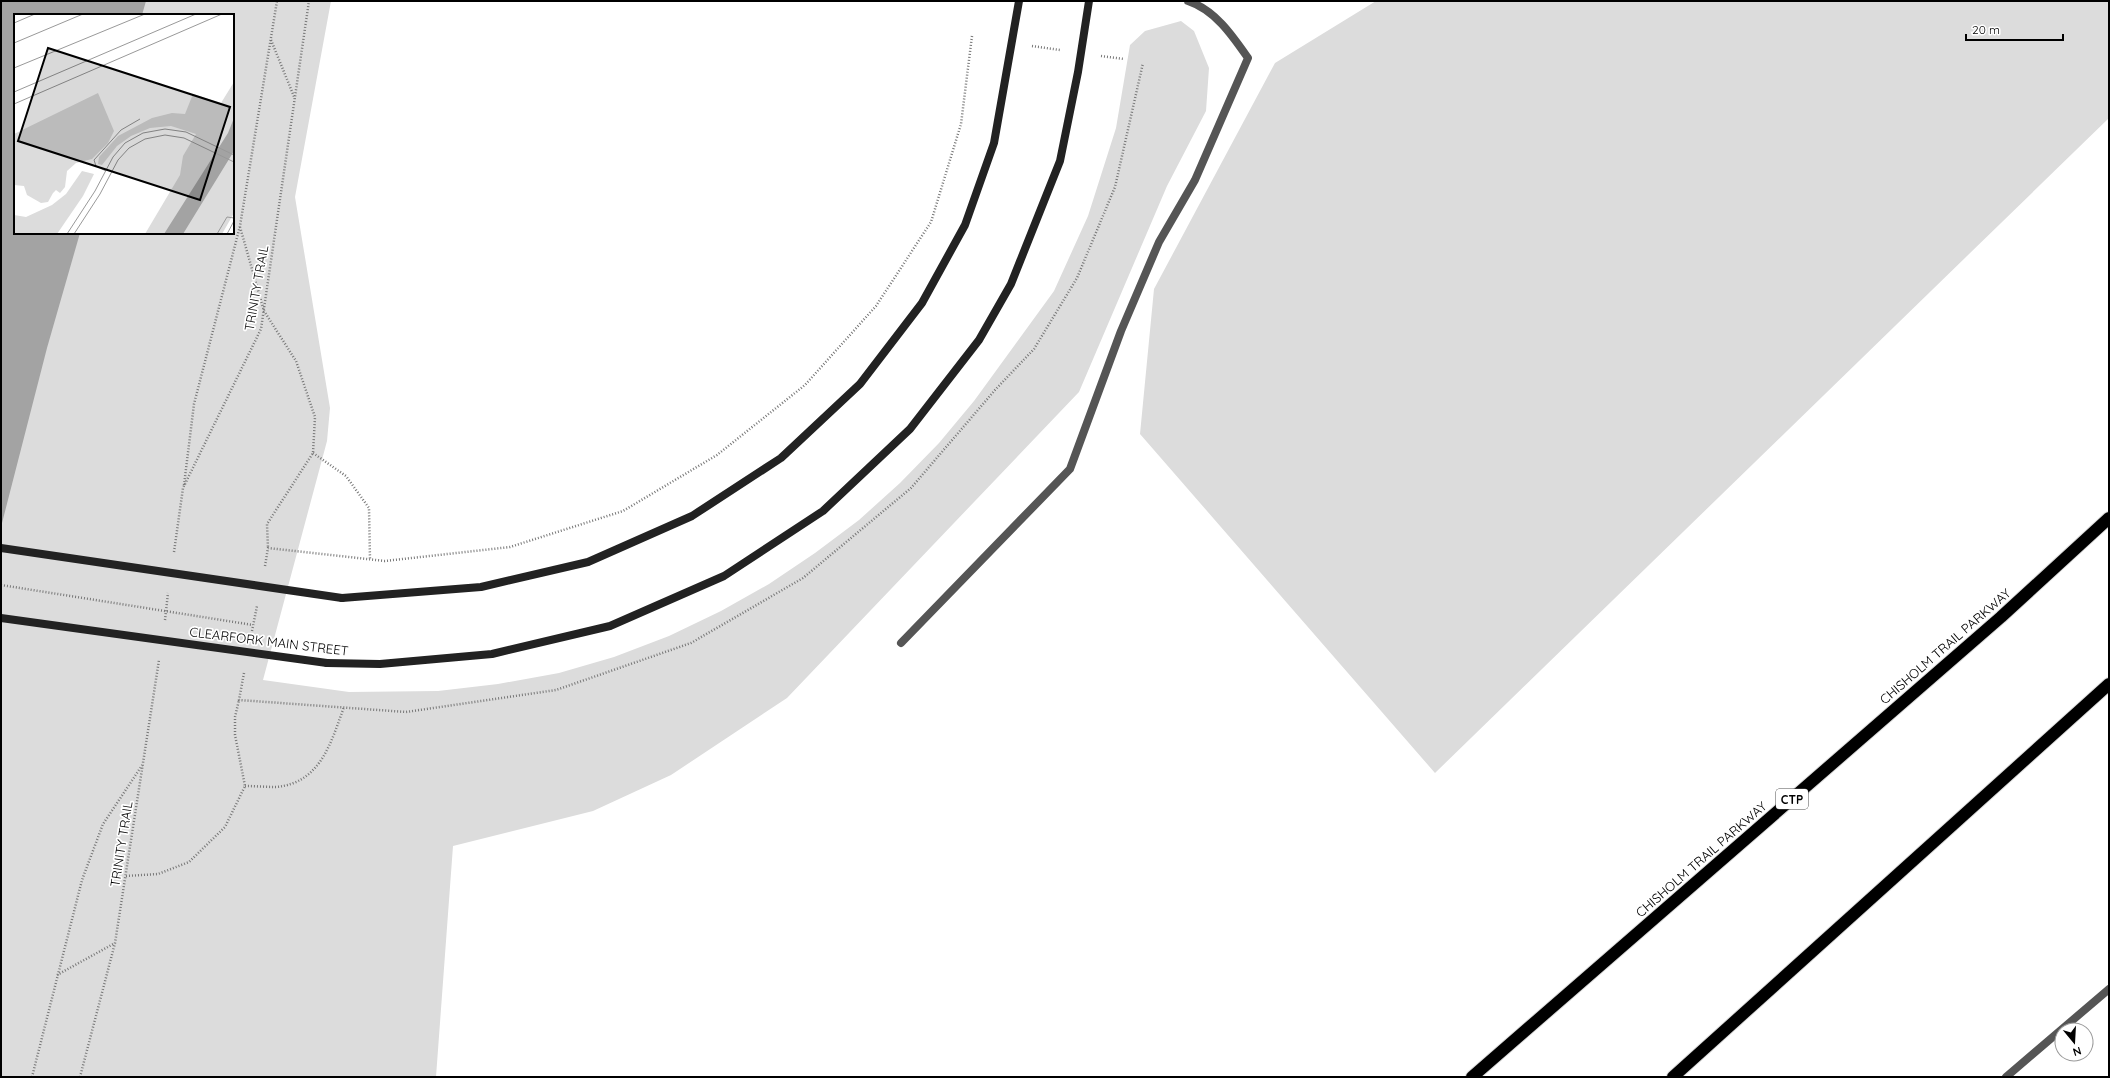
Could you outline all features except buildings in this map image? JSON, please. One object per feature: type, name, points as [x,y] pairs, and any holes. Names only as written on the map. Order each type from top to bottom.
[{"type":"highway","name":"CHISHOLM TRAIL PARKWAY","points":[[1472,1077],[2001,616],[2109,518]]},
{"type":"highway","points":[[1674,1077],[2109,684]]},
{"type":"street","points":[[1,548],[342,598],[481,587],[588,562],[692,516],[781,458],[860,384],[922,303],[965,225],[994,143],[1019,1]]},
{"type":"street","name":"CLEARFORK MAIN STREET","points":[[1,618],[327,663],[380,664],[492,654],[610,626],[724,576],[823,511],[910,429],[979,340],[1011,284],[1060,161],[1078,72],[1089,1]]},
{"type":"lane","points":[[901,643],[1070,469],[1121,331],[1153,256],[1194,180],[1248,58],[1228,29],[1200,5],[1188,1]]},
{"type":"lane","points":[[2006,1077],[2109,989]]},
{"type":"path","points":[[183,488],[194,404],[240,226],[277,1]]},
{"type":"path","name":"TRINITY TRAIL","points":[[174,557],[183,488],[261,329],[309,1]]},
{"type":"path","points":[[268,548],[385,561],[510,547],[623,511],[717,455],[804,385],[876,306],[931,222],[962,124],[972,36]]},
{"type":"path","points":[[271,40],[295,99]]},
{"type":"path","points":[[1038,46],[1055,49]]},
{"type":"path","points":[[239,700],[406,712],[556,690],[691,643],[803,578],[911,488],[995,390],[1034,349],[1077,278],[1115,187],[1143,63]]},
{"type":"path","points":[[240,226],[264,311],[296,361],[315,417],[313,453],[267,524],[268,548],[264,571]]},
{"type":"path","points":[[313,453],[346,476],[369,508],[370,560]]},
{"type":"path","points":[[1,585],[253,625]]},
{"type":"path","points":[[164,625],[169,587]]},
{"type":"path","points":[[252,633],[258,602]]},
{"type":"path","name":"TRINITY TRAIL","points":[[80,1077],[115,943],[144,762],[159,656]]},
{"type":"path","points":[[126,876],[158,874],[189,862],[226,827],[245,786],[235,736],[235,717],[245,670]]},
{"type":"path","points":[[245,786],[277,786],[295,782],[312,772],[324,758],[344,707]]},
{"type":"path","points":[[32,1077],[82,880],[103,824],[144,762]]},
{"type":"path","points":[[57,975],[115,943]]},
{"type":"shaded area","points":[[1,1],[331,1],[295,197],[330,408],[327,441],[263,680],[349,692],[438,691],[498,684],[559,673],[614,657],[669,636],[721,611],[769,584],[815,553],[859,520],[900,483],[939,443],[974,401],[1054,291],[1088,216],[1116,128],[1130,45],[1145,31],[1181,21],[1194,31],[1209,68],[1206,111],[1167,186],[1079,392],[787,698],[671,775],[593,811],[453,846],[436,1077],[1,1077]]},
{"type":"shaded area","points":[[1,1],[146,1],[142,14],[14,14],[14,234],[80,234],[47,348],[1,527]]},
{"type":"shaded area","points":[[1376,1],[2109,1],[2109,118],[1435,773],[1140,434],[1154,289],[1275,63]]}]
